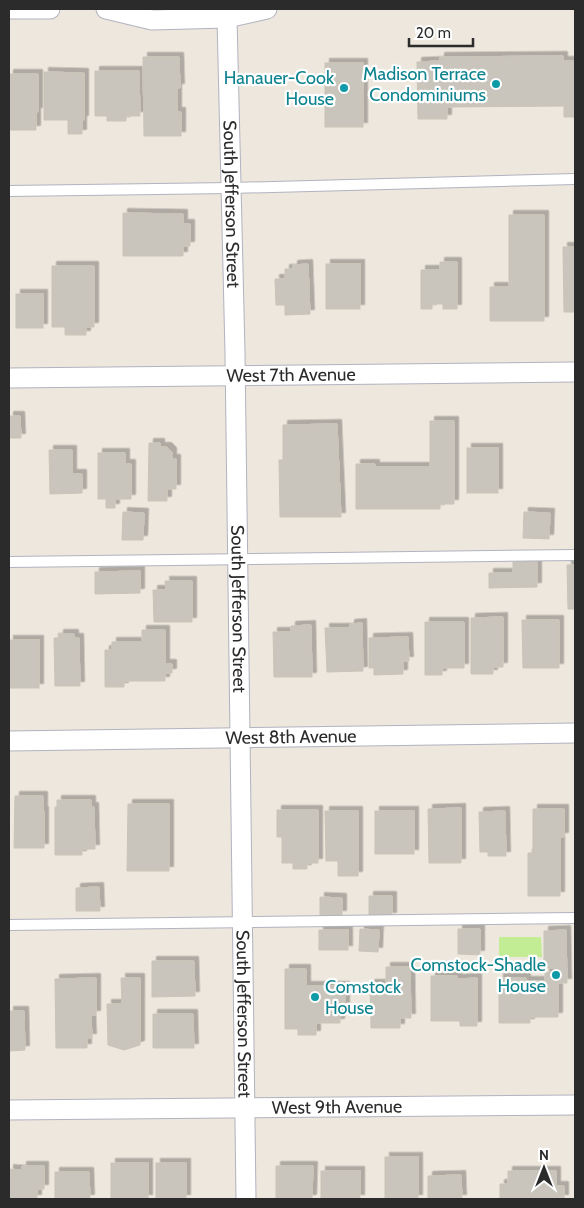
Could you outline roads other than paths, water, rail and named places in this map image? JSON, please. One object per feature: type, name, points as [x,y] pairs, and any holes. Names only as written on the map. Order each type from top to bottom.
[{"type":"street","points":[[9,9],[50,9]]},
{"type":"street","points":[[106,9],[152,20],[227,18],[267,9]]},
{"type":"street","name":"South Jefferson Street","points":[[227,18],[236,375],[246,1199]]},
{"type":"street","name":"West 7th Avenue","points":[[9,378],[575,372]]},
{"type":"street","name":"West 8th Avenue","points":[[9,740],[575,733]]},
{"type":"street","name":"West 9th Avenue","points":[[9,1110],[575,1106]]},
{"type":"lane","points":[[9,191],[231,188],[575,179]]},
{"type":"lane","points":[[9,562],[575,555]]},
{"type":"lane","points":[[9,925],[575,918]]},
{"type":"place","name":"Madison Terrace Condominiums","points":[[496,84]]},
{"type":"place","name":"Hanauer-Cook House","points":[[344,88]]},
{"type":"place","name":"Comstock-Shadle House","points":[[556,975]]},
{"type":"place","name":"Comstock House","points":[[315,997]]}]
